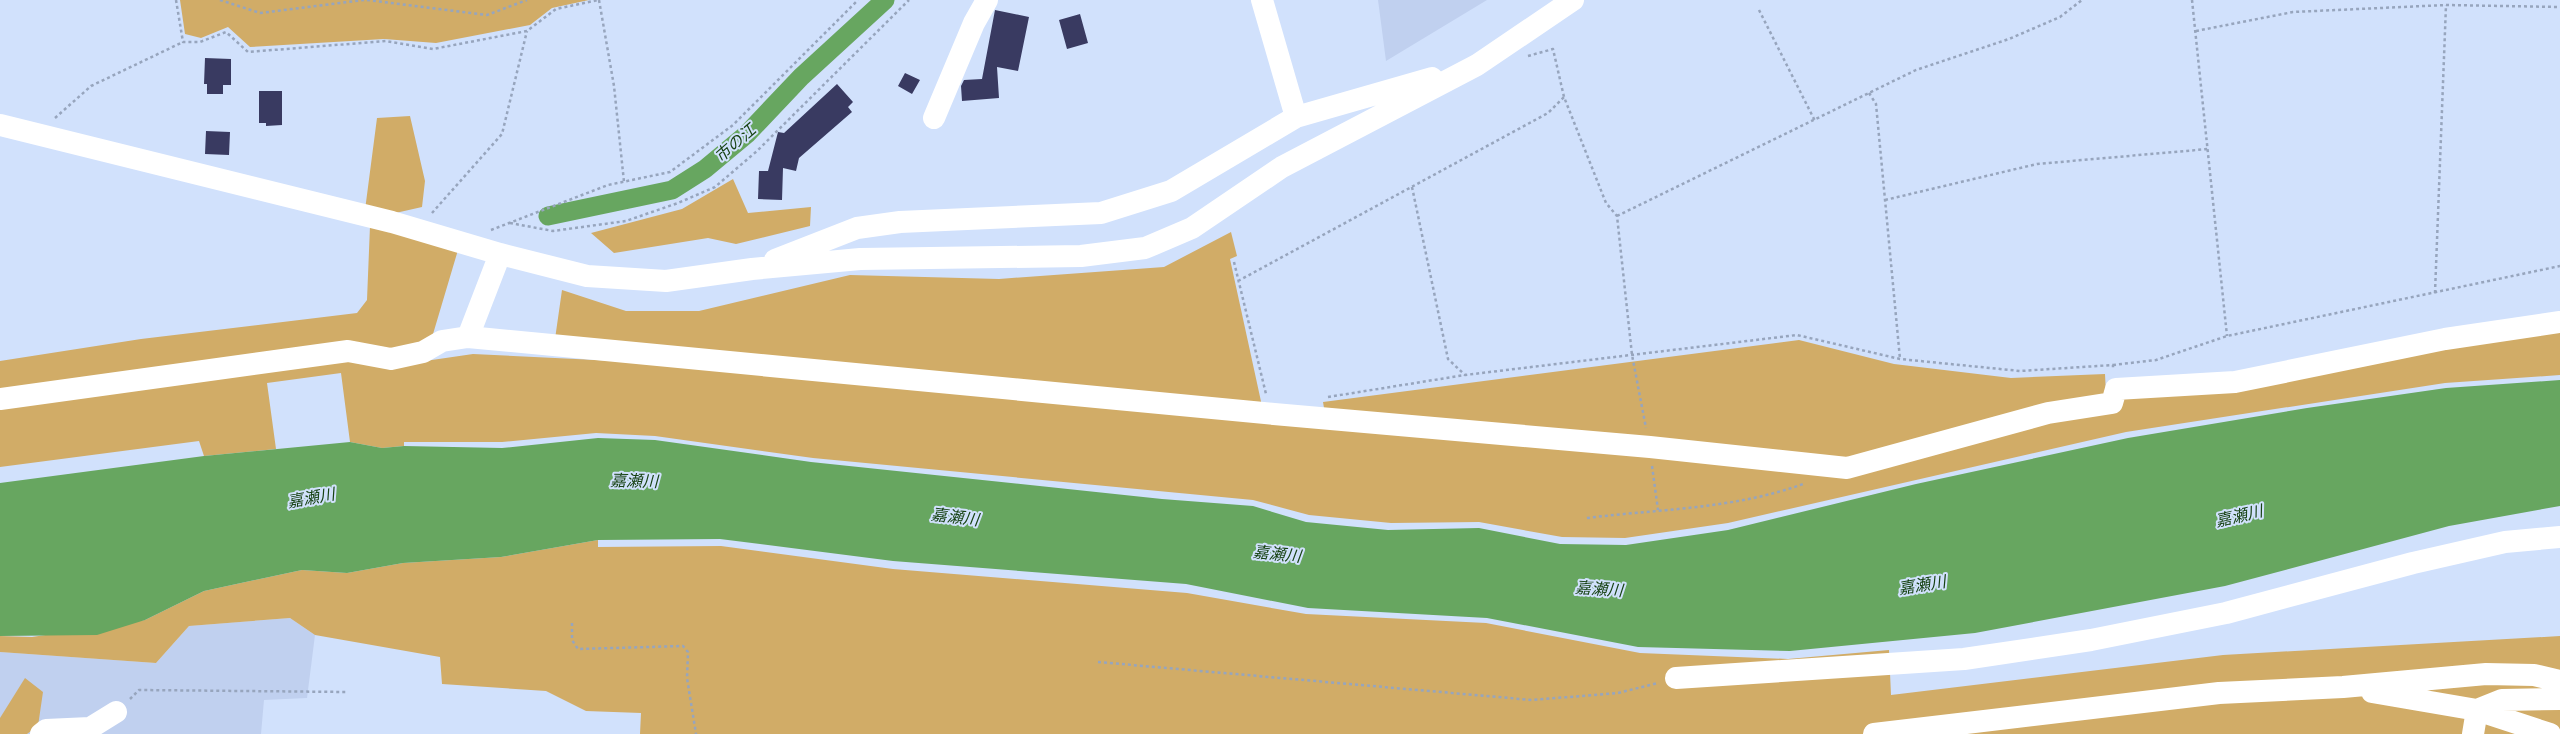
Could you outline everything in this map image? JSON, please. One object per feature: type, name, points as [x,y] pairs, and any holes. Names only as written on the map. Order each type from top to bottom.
[{"type":"street","points":[[934,118],[974,23],[987,0]]},
{"type":"street","points":[[1262,0],[1296,117]]},
{"type":"street","points":[[0,125],[248,185],[459,241],[500,254],[587,276],[666,281],[752,269],[860,259],[1081,256],[1145,248],[1192,228],[1282,167],[1477,64],[1572,0]]},
{"type":"street","points":[[752,269],[857,228],[900,222],[1101,213],[1170,191],[1296,117],[1477,64]]},
{"type":"street","points":[[468,338],[500,254]]},
{"type":"street","points":[[0,400],[348,352],[390,359],[423,352],[442,341],[468,338],[1274,414],[1650,447],[1847,468],[2048,413],[2112,403],[2116,389],[2235,382],[2445,339],[2560,322]]},
{"type":"street","points":[[1676,678],[1964,659],[2091,640],[2226,612],[2413,563],[2505,542],[2560,537]]},
{"type":"street","points":[[1874,734],[2219,693],[2343,687],[2486,674],[2534,675],[2560,681]]},
{"type":"street","points":[[2343,687],[2477,710],[2550,734]]},
{"type":"street","points":[[2477,710],[2502,700],[2560,699]]},
{"type":"street","points":[[2473,734],[2477,710]]},
{"type":"street","points":[[41,734],[46,730],[90,728],[116,712]]},
{"type":"path","points":[[176,0],[183,42]]},
{"type":"path","points":[[220,0],[260,14],[366,0],[487,15],[527,0]]},
{"type":"path","points":[[36,134],[91,86],[183,42],[200,42],[226,32],[248,52],[386,41],[433,49],[527,31],[556,9],[599,0],[614,86],[624,182]]},
{"type":"path","points":[[459,241],[608,185],[670,172],[733,125],[858,0]]},
{"type":"path","points":[[510,223],[553,231],[626,221],[678,204],[716,187],[757,151],[909,0]]},
{"type":"path","points":[[1617,216],[1815,121],[1916,70],[2009,39],[2060,17],[2082,0]]},
{"type":"path","points":[[2192,0],[2227,336]]},
{"type":"path","points":[[2196,31],[2293,12],[2446,5],[2560,7]]},
{"type":"path","points":[[2435,293],[2446,5]]},
{"type":"path","points":[[1759,10],[1815,121]]},
{"type":"path","points":[[426,214],[433,213],[502,134],[527,31]]},
{"type":"path","points":[[1524,58],[1553,49],[1564,98],[1606,203],[1617,216],[1632,355]]},
{"type":"path","points":[[1869,93],[1876,104],[1900,359]]},
{"type":"path","points":[[1238,281],[1548,112],[1564,98]]},
{"type":"path","points":[[1885,200],[2038,164],[2208,148]]},
{"type":"path","points":[[1412,187],[1448,360],[1465,375]]},
{"type":"path","points":[[1234,262],[1268,404],[1274,414]]},
{"type":"path","points":[[1327,398],[1465,375],[1797,335],[1900,359],[2020,370],[2113,365],[2156,360],[2227,336],[2560,266]]},
{"type":"path","points":[[2113,365],[2116,389]]},
{"type":"path","points":[[1587,518],[1708,506],[1783,492],[1804,484]]},
{"type":"path","points":[[572,623],[572,640],[578,649],[683,646],[688,652],[687,678],[696,734]]},
{"type":"path","points":[[1098,662],[1532,700],[1618,693],[1676,678]]},
{"type":"path","points":[[116,712],[139,690],[348,692]]},
{"type":"shaded area","points":[[180,0],[589,0],[552,8],[530,25],[436,43],[384,39],[250,47],[228,27],[201,38],[185,34]]},
{"type":"shaded area","points":[[1378,0],[1487,0],[1386,61]]},
{"type":"shaded area","points":[[410,116],[425,181],[422,207],[391,214],[365,210],[377,118]]},
{"type":"shaded area","points":[[733,179],[748,213],[811,207],[810,226],[736,244],[708,238],[614,253],[591,233],[682,209]]},
{"type":"shaded area","points":[[370,226],[458,250],[425,361],[473,354],[638,362],[1325,414],[1323,402],[1799,340],[1894,364],[2011,378],[2105,374],[2106,395],[2560,328],[2560,375],[2445,383],[2126,432],[1728,523],[1625,538],[1562,537],[1479,522],[1391,523],[1309,515],[1253,500],[813,458],[655,436],[596,433],[502,442],[404,442],[404,446],[382,448],[350,442],[341,373],[267,383],[276,449],[204,456],[199,441],[0,467],[0,361],[141,339],[357,313],[367,300]]},
{"type":"shaded area","points":[[1231,232],[1237,256],[1230,259],[1262,406],[555,339],[562,290],[626,311],[699,311],[850,275],[999,279],[1164,267]]},
{"type":"shaded area","points":[[598,540],[598,547],[721,546],[893,569],[1187,593],[1306,614],[1486,623],[1640,653],[1788,659],[1889,650],[1891,695],[2223,655],[2560,636],[2560,734],[640,734],[641,713],[586,711],[546,691],[442,684],[440,657],[315,635],[290,618],[189,626],[156,663],[0,652],[0,636],[32,637],[145,620],[204,591],[302,570],[347,573],[403,563],[501,557]]},
{"type":"shaded area","points":[[290,618],[315,635],[307,698],[264,700],[261,734],[27,734],[38,726],[0,718],[0,652],[156,663],[189,626]]},
{"type":"shaded area","points":[[25,678],[43,692],[38,726],[27,734],[0,734],[0,718]]},
{"type":"water","name":"嘉瀬川","points":[[2560,380],[2560,506],[2449,526],[2225,586],[1975,633],[1790,651],[1638,647],[1487,618],[1308,608],[1186,584],[893,561],[720,539],[598,540],[501,557],[403,563],[347,573],[302,570],[204,591],[145,620],[97,635],[0,636],[0,483],[204,456],[350,442],[382,448],[404,446],[502,448],[598,438],[655,440],[811,462],[1162,499],[1253,506],[1306,522],[1388,530],[1479,528],[1560,544],[1626,545],[1728,530],[1916,484],[2128,438],[2307,408],[2446,388]]},
{"type":"building","points":[[995,10],[1029,17],[1018,71],[997,67],[999,98],[962,101],[961,86],[964,80],[982,79]]},
{"type":"building","points":[[1080,14],[1088,43],[1067,49],[1059,20]]},
{"type":"building","points":[[205,58],[231,59],[231,85],[223,85],[223,94],[207,94],[207,84],[204,84]]},
{"type":"building","points":[[905,73],[920,80],[912,94],[898,86]]},
{"type":"building","points":[[837,84],[853,102],[848,107],[852,112],[799,158],[796,171],[783,168],[782,200],[758,199],[759,171],[768,171],[778,132],[784,133]]},
{"type":"building","points":[[259,91],[282,91],[282,125],[266,126],[266,123],[259,123]]},
{"type":"building","points":[[206,131],[230,132],[229,155],[205,154]]},
{"type":"waterway","name":"市の江","points":[[548,216],[672,190],[705,169],[747,134],[801,77],[885,0]]}]
